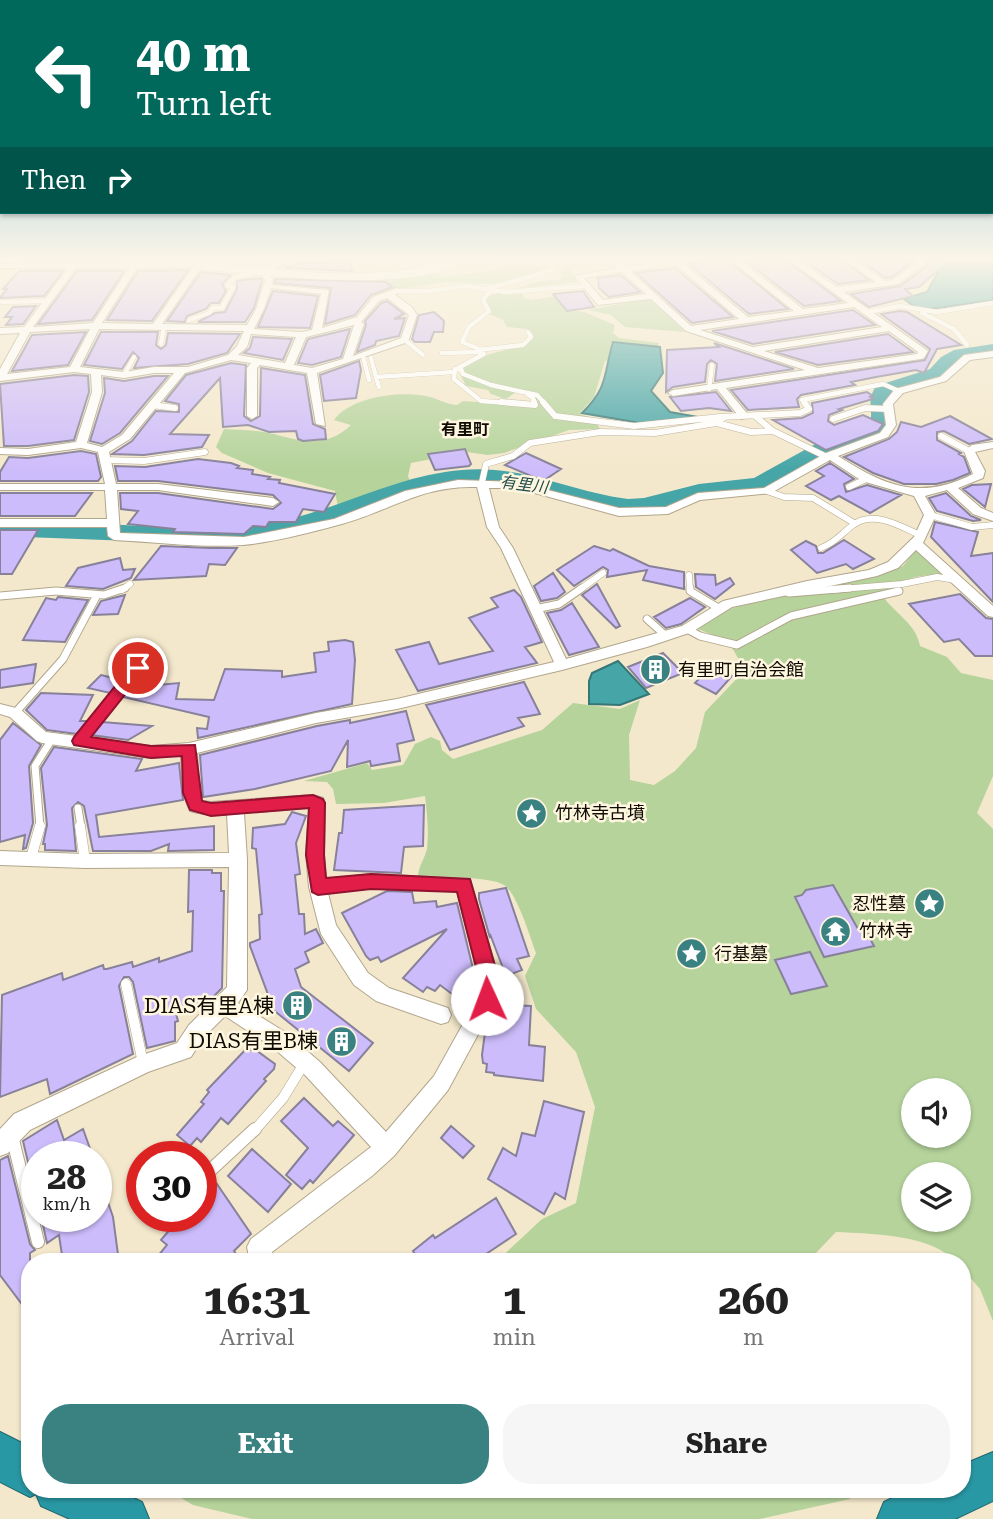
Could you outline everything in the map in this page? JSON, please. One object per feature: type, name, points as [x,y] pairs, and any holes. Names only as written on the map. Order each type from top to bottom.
[{"type":"highway","points":[[0,1456],[21,1468]]},
{"type":"highway","points":[[971,1486],[993,1476]]},
{"type":"highway","points":[[78,1498],[125,1519]]},
{"type":"highway","points":[[901,1519],[946,1498]]},
{"type":"street","points":[[0,331],[27,329]]},
{"type":"street","points":[[0,378],[27,329]]},
{"type":"street","points":[[74,369],[95,329]]},
{"type":"street","points":[[245,329],[302,335],[330,329]]},
{"type":"street","points":[[0,378],[74,369],[124,375],[154,370],[181,370],[231,357],[242,347],[250,329]]},
{"type":"street","points":[[316,333],[317,329]]},
{"type":"street","points":[[347,361],[357,329]]},
{"type":"street","points":[[231,357],[312,371],[367,357],[405,341],[409,329]]},
{"type":"street","points":[[689,329],[821,373]]},
{"type":"street","points":[[750,350],[885,329]]},
{"type":"street","points":[[673,393],[921,356],[923,351],[892,329]]},
{"type":"street","points":[[289,366],[302,335]]},
{"type":"street","points":[[0,523],[115,529],[191,541],[244,541],[337,522],[409,493],[434,486],[482,482],[529,488],[588,505],[632,513],[668,510],[698,497],[767,491],[828,456],[884,435],[891,425],[888,410],[890,398],[899,391],[943,379],[961,359],[993,354]]},
{"type":"street","points":[[252,416],[252,368],[256,363]]},
{"type":"street","points":[[104,455],[126,437],[181,370]]},
{"type":"street","points":[[312,371],[321,424]]},
{"type":"street","points":[[81,445],[97,392],[96,372]]},
{"type":"street","points":[[715,388],[750,417]]},
{"type":"street","points":[[0,451],[28,452],[81,445],[104,455]]},
{"type":"street","points":[[828,456],[866,479],[918,494],[950,487],[979,476],[969,451],[993,445]]},
{"type":"street","points":[[104,455],[111,487],[115,529]]},
{"type":"street","points":[[482,482],[493,527],[506,548],[562,665]]},
{"type":"street","points":[[0,487],[173,489],[273,502]]},
{"type":"street","points":[[950,487],[977,511],[993,517]]},
{"type":"street","points":[[7,711],[42,737],[52,740],[79,741],[151,752],[189,749],[316,718],[397,704],[562,665],[687,629],[728,604],[872,573],[893,565],[919,540],[930,515],[918,494]]},
{"type":"street","points":[[919,540],[993,613]]},
{"type":"street","points":[[189,749],[191,793],[196,806],[211,810],[313,801],[317,803],[315,855],[318,887],[327,928],[361,979],[383,995],[441,1015]]},
{"type":"street","points":[[6,1139],[22,1122],[144,1064],[184,1049],[192,1032],[210,1014],[225,1005],[237,990],[238,860],[235,807]]},
{"type":"street","points":[[0,858],[85,861],[238,860]]},
{"type":"street","points":[[260,1253],[259,1247],[364,1168],[386,1148],[441,1083],[487,999],[490,983],[464,884],[371,881],[318,887]]},
{"type":"street","points":[[225,1005],[278,1039],[304,1062],[386,1148]]},
{"type":"lane","points":[[160,329],[161,344]]},
{"type":"lane","points":[[376,377],[457,370],[484,354],[462,342],[468,329]]},
{"type":"lane","points":[[954,329],[965,338],[967,345]]},
{"type":"lane","points":[[442,353],[523,345],[531,337],[528,332]]},
{"type":"lane","points":[[405,341],[423,355]]},
{"type":"lane","points":[[124,375],[134,357]]},
{"type":"lane","points":[[367,357],[379,387]]},
{"type":"lane","points":[[367,357],[369,380]]},
{"type":"lane","points":[[712,365],[715,388]]},
{"type":"lane","points":[[457,370],[472,379],[531,396],[535,405],[481,401],[454,379],[457,370]]},
{"type":"lane","points":[[516,391],[537,395],[555,416],[615,424],[659,425],[725,417],[807,412],[808,406],[802,400],[874,385],[883,384],[899,391]]},
{"type":"lane","points":[[152,405],[175,408]]},
{"type":"lane","points":[[833,419],[865,408],[888,410]]},
{"type":"lane","points":[[717,423],[725,417]]},
{"type":"lane","points":[[750,417],[828,456]]},
{"type":"lane","points":[[482,482],[486,464],[513,456],[530,443],[600,432],[655,433],[717,423],[751,432],[773,430]]},
{"type":"lane","points":[[942,436],[969,451]]},
{"type":"lane","points":[[104,455],[159,460],[205,452]]},
{"type":"lane","points":[[849,487],[866,479]]},
{"type":"lane","points":[[767,491],[785,497],[813,498],[854,523],[879,520],[893,523],[919,540]]},
{"type":"lane","points":[[930,515],[972,527],[993,526]]},
{"type":"lane","points":[[821,548],[839,542],[854,523]]},
{"type":"lane","points":[[535,609],[559,604],[603,573]]},
{"type":"lane","points":[[690,575],[691,591],[720,608]]},
{"type":"lane","points":[[782,592],[902,584],[937,577],[959,581]]},
{"type":"lane","points":[[0,596],[68,592],[96,597],[123,591],[130,584]]},
{"type":"lane","points":[[687,629],[709,639],[737,645],[792,616],[899,591]]},
{"type":"lane","points":[[7,711],[63,659],[96,597]]},
{"type":"lane","points":[[647,619],[666,636]]},
{"type":"lane","points":[[79,741],[153,650]]},
{"type":"lane","points":[[31,858],[40,829],[35,766],[52,740]]},
{"type":"lane","points":[[78,808],[85,861]]},
{"type":"lane","points":[[126,984],[144,1064]]},
{"type":"lane","points":[[217,1165],[271,1116],[292,1088],[304,1062]]},
{"type":"lane","points":[[6,1139],[38,1242]]},
{"type":"green space","points":[[527,329],[614,329],[613,333],[619,338],[659,343],[658,347],[625,359],[605,361],[594,397],[579,414],[594,418],[600,429],[569,430],[504,453],[488,455],[467,452],[411,463],[408,476],[411,483],[344,510],[338,508],[335,491],[268,473],[222,453],[216,447],[224,429],[262,432],[305,441],[324,440],[351,425],[334,420],[342,412],[363,401],[390,395],[426,396],[457,405],[463,401],[534,406],[531,395],[516,392],[506,399],[491,394],[488,390],[466,386],[460,374],[473,360],[526,343],[533,338],[533,334]]},
{"type":"green space","points":[[648,329],[682,329],[685,332]]},
{"type":"green space","points":[[915,551],[922,553],[949,577],[931,575],[913,578],[904,581],[884,598],[915,632],[920,646],[947,657],[961,673],[993,680],[993,776],[977,813],[993,829],[993,1321],[980,1289],[971,1278],[971,1253],[945,1253],[932,1246],[900,1237],[836,1232],[816,1253],[506,1253],[542,1219],[576,1203],[595,1107],[576,1052],[536,1009],[525,976],[536,953],[523,916],[509,890],[497,882],[476,878],[418,876],[427,849],[425,796],[384,803],[336,804],[333,789],[327,782],[304,781],[367,763],[372,770],[403,765],[415,744],[431,737],[440,741],[442,750],[453,759],[542,730],[573,703],[620,709],[640,700],[629,735],[630,780],[654,785],[675,771],[696,748],[705,712],[743,672],[736,654],[727,643],[698,629],[729,609],[816,586],[886,573],[903,566]]},
{"type":"green space","points":[[181,1498],[850,1499],[760,1519],[252,1519],[193,1505]]},
{"type":"water","points":[[613,342],[660,347],[663,373],[651,391],[670,412],[698,417],[640,423],[582,413],[601,388]]},
{"type":"water","points":[[618,661],[649,694],[620,705],[589,704],[589,681],[592,673]]},
{"type":"building","points":[[350,329],[341,357],[312,365],[298,363],[308,339]]},
{"type":"building","points":[[365,329],[401,329],[399,336],[376,341],[375,345],[357,352]]},
{"type":"building","points":[[415,329],[443,329],[443,332],[434,332],[430,342],[415,342],[412,339]]},
{"type":"building","points":[[726,329],[850,329],[753,344],[712,331]]},
{"type":"building","points":[[902,329],[935,329],[961,345],[937,349],[924,373],[916,370],[876,377],[851,382],[855,385],[801,395],[797,399],[799,407],[748,410],[731,390],[925,360],[930,349]]},
{"type":"building","points":[[86,332],[68,365],[12,371],[32,335]]},
{"type":"building","points":[[101,332],[158,332],[156,345],[161,349],[166,345],[168,333],[240,334],[227,353],[188,364],[134,368],[139,358],[133,352],[122,369],[84,365]]},
{"type":"building","points":[[888,334],[913,352],[818,365],[775,352]]},
{"type":"building","points":[[253,337],[292,339],[283,360],[244,353],[250,348]]},
{"type":"building","points":[[714,343],[794,369],[715,381],[717,364],[711,360],[707,364],[705,382],[673,387],[666,392],[667,350],[719,347]]},
{"type":"building","points":[[359,361],[361,370],[356,398],[324,401],[320,375]]},
{"type":"building","points":[[231,363],[246,365],[244,416],[251,421],[260,416],[261,368],[305,375],[313,424],[325,429],[326,439],[303,441],[298,439],[296,431],[269,432],[248,425],[223,427],[220,378],[170,434],[209,435],[202,447],[144,455],[112,454],[132,441],[156,411],[179,412],[179,404],[165,401],[186,375]]},
{"type":"building","points":[[74,375],[88,376],[89,392],[74,440],[4,446],[0,384]]},
{"type":"building","points":[[168,376],[120,433],[102,444],[90,441],[105,393],[104,378],[124,381]]},
{"type":"building","points":[[716,392],[731,411],[709,408],[681,411],[670,397]]},
{"type":"building","points":[[867,392],[873,399],[839,409],[842,410],[829,415],[828,421],[834,425],[863,415],[883,424],[878,431],[826,450],[773,420],[802,418],[813,413],[812,403]]},
{"type":"building","points":[[950,416],[992,439],[969,444],[944,431],[937,432],[937,440],[961,453],[959,454],[964,457],[970,473],[953,480],[936,484],[904,484],[873,473],[844,457],[889,439],[897,432],[901,422],[921,427]]},
{"type":"building","points":[[465,449],[471,464],[469,466],[435,470],[428,454]]},
{"type":"building","points":[[81,451],[96,454],[101,477],[98,481],[0,481],[0,472],[9,457],[28,458]]},
{"type":"building","points":[[526,453],[561,469],[543,481],[505,465]]},
{"type":"building","points":[[198,459],[231,463],[239,466],[237,468],[253,470],[252,474],[280,480],[279,483],[335,494],[324,512],[303,509],[296,522],[269,522],[266,527],[253,526],[244,534],[173,532],[175,529],[128,524],[138,511],[121,509],[120,493],[158,493],[273,509],[281,503],[273,495],[158,481],[118,481],[115,466],[145,467]]},
{"type":"building","points":[[830,463],[854,479],[844,484],[846,492],[867,485],[901,495],[870,513],[839,496],[831,500],[806,486],[824,476],[816,471]]},
{"type":"building","points":[[991,484],[985,507],[963,489],[972,485]]},
{"type":"building","points":[[0,493],[92,493],[75,516],[0,516]]},
{"type":"building","points":[[946,493],[971,516],[981,520],[973,521],[937,511],[929,498]]},
{"type":"building","points":[[935,522],[978,532],[971,556],[993,553],[993,602],[931,537]]},
{"type":"building","points":[[0,530],[38,530],[12,574],[0,574]]},
{"type":"building","points":[[844,540],[874,559],[853,569],[846,564],[817,573],[791,550],[806,541],[816,546],[818,553],[823,553]]},
{"type":"building","points":[[161,546],[237,548],[225,565],[209,564],[206,576],[134,580]]},
{"type":"building","points":[[594,546],[610,551],[613,549],[649,566],[684,572],[684,589],[643,580],[647,570],[607,577],[608,570],[603,567],[574,586],[557,570]]},
{"type":"building","points":[[120,558],[123,570],[135,569],[131,578],[103,589],[66,586],[78,568]]},
{"type":"building","points":[[553,573],[565,592],[557,598],[541,601],[534,586]]},
{"type":"building","points":[[695,574],[715,575],[716,585],[730,578],[734,584],[715,599],[696,587]]},
{"type":"building","points":[[597,584],[620,626],[616,628],[582,595]]},
{"type":"building","points":[[514,590],[521,597],[542,642],[525,647],[537,663],[418,691],[396,650],[429,642],[439,664],[493,651],[469,618],[498,607],[491,598]]},
{"type":"building","points":[[960,594],[986,618],[993,619],[993,656],[975,656],[959,639],[944,642],[909,604]]},
{"type":"building","points":[[125,595],[118,614],[93,615],[101,601]]},
{"type":"building","points":[[58,597],[88,600],[65,642],[23,640],[46,598],[56,600]]},
{"type":"building","points":[[690,598],[705,607],[681,624],[666,628],[654,617]]},
{"type":"building","points":[[572,603],[599,647],[569,655],[547,613],[561,610]]},
{"type":"building","points":[[328,642],[353,642],[355,660],[352,704],[198,738],[197,728],[207,729],[209,717],[123,697],[134,683],[158,682],[157,685],[179,683],[176,699],[214,700],[225,669],[282,671],[282,677],[316,672],[314,653],[329,651]]},
{"type":"building","name":"有里町自治会館","points":[[663,653],[683,673],[646,688],[628,667]]},
{"type":"building","points":[[36,664],[33,683],[0,688],[0,670]]},
{"type":"building","points":[[712,665],[732,676],[716,694],[695,683]]},
{"type":"building","points":[[101,675],[121,680],[110,693],[88,688]]},
{"type":"building","points":[[524,682],[540,714],[518,718],[524,726],[450,750],[426,705]]},
{"type":"building","points":[[41,693],[93,695],[80,721],[87,721],[77,734],[47,730],[26,710]]},
{"type":"building","points":[[406,711],[414,740],[397,744],[400,761],[371,766],[370,761],[347,767],[348,740],[331,771],[255,789],[203,797],[200,755],[317,726],[350,720],[350,723]]},
{"type":"building","points":[[102,722],[152,726],[128,740],[91,735]]},
{"type":"building","points":[[13,723],[41,745],[29,766],[33,823],[26,848],[23,849],[25,835],[0,842],[0,740]]},
{"type":"building","points":[[54,747],[142,759],[136,771],[179,763],[183,800],[96,815],[99,837],[214,826],[214,850],[168,851],[169,844],[151,851],[93,851],[84,806],[78,802],[72,808],[76,851],[45,850],[43,844],[47,825],[41,768]]},
{"type":"building","points":[[424,805],[423,846],[404,847],[401,873],[334,870],[344,810]]},
{"type":"building","points":[[292,812],[306,816],[296,843],[300,874],[295,875],[299,914],[304,914],[305,934],[316,929],[323,943],[305,952],[309,962],[295,969],[301,987],[373,1043],[349,1071],[266,1004],[270,1000],[250,946],[250,943],[260,939],[259,915],[262,914],[256,849],[252,848],[253,828],[285,824]]},
{"type":"building","points":[[189,870],[212,870],[212,873],[221,873],[221,891],[224,891],[222,988],[206,1004],[175,1010],[178,1021],[175,1022],[175,1041],[147,1048],[133,982],[129,977],[124,977],[119,986],[133,1054],[50,1094],[47,1079],[0,1097],[2,995],[62,973],[63,980],[103,965],[104,969],[107,969],[132,962],[133,967],[192,951],[193,911],[188,912]]},
{"type":"building","points":[[833,885],[858,929],[864,927],[874,946],[824,957],[795,897],[806,890]]},
{"type":"building","points":[[506,888],[529,956],[517,959],[522,970],[506,976],[490,934],[490,938],[479,893]]},
{"type":"building","points":[[387,891],[412,892],[414,903],[436,901],[437,907],[457,903],[477,985],[452,994],[440,985],[435,991],[427,987],[423,992],[403,978],[447,929],[381,962],[378,957],[370,960],[366,956],[342,913]]},
{"type":"building","points":[[810,952],[827,986],[791,994],[775,960]]},
{"type":"building","points":[[510,1005],[531,1006],[529,1045],[545,1047],[543,1081],[486,1072],[487,1064],[483,1063],[482,1055],[486,1025],[508,1028]]},
{"type":"building","points":[[248,1047],[275,1064],[274,1069],[264,1079],[266,1081],[228,1124],[221,1118],[202,1141],[197,1138],[194,1141],[184,1141],[177,1135],[204,1104],[201,1102],[209,1092],[207,1090]]},
{"type":"building","points":[[304,1098],[333,1126],[338,1121],[354,1135],[313,1183],[310,1180],[302,1189],[286,1175],[308,1148],[281,1121]]},
{"type":"building","points":[[544,1101],[584,1112],[565,1199],[555,1193],[544,1214],[488,1179],[503,1148],[516,1156],[522,1133],[535,1136]]},
{"type":"building","points":[[57,1120],[64,1140],[83,1129],[87,1141],[23,1141]]},
{"type":"building","points":[[451,1126],[474,1146],[463,1158],[441,1138]]},
{"type":"building","points":[[252,1149],[291,1184],[268,1212],[228,1176]]},
{"type":"building","points":[[8,1156],[21,1208],[21,1232],[27,1232],[30,1244],[35,1250],[21,1253],[21,1303],[0,1275],[0,1160]]},
{"type":"building","points":[[217,1184],[251,1234],[234,1251],[235,1253],[160,1253],[167,1245],[161,1240],[168,1232],[217,1232]]},
{"type":"building","points":[[496,1198],[516,1234],[488,1253],[414,1253],[413,1251],[433,1235],[435,1238]]},
{"type":"building","points":[[112,1214],[118,1253],[62,1253],[59,1235],[47,1243],[45,1232],[112,1232]]},
{"type":"waterway","name":"有里川","points":[[0,528],[183,535],[256,533],[314,523],[422,484],[468,477],[521,480],[608,504],[644,506],[690,493],[745,487],[773,479],[819,452],[873,434],[883,421],[880,404],[884,391],[938,374],[948,361],[961,354],[993,350]]},
{"type":"place","name":"有里町自治会館","points":[[655,670]]},
{"type":"place","name":"竹林寺古墳","points":[[532,813]]},
{"type":"place","name":"忍性墓","points":[[929,904]]},
{"type":"place","name":"竹林寺","points":[[836,931]]},
{"type":"place","name":"行基墓","points":[[691,954]]},
{"type":"place","name":"DIAS有里A棟","points":[[297,1006]]},
{"type":"place","name":"DIAS有里B棟","points":[[341,1041]]},
{"type":"district","name":"有里町","points":[[465,429]]},
{"type":"route","points":[[138,668],[79,741],[151,752],[189,749],[191,793],[196,806],[211,810],[313,801],[317,803],[315,855],[318,887],[371,881],[464,884],[490,983],[487,999]]}]
